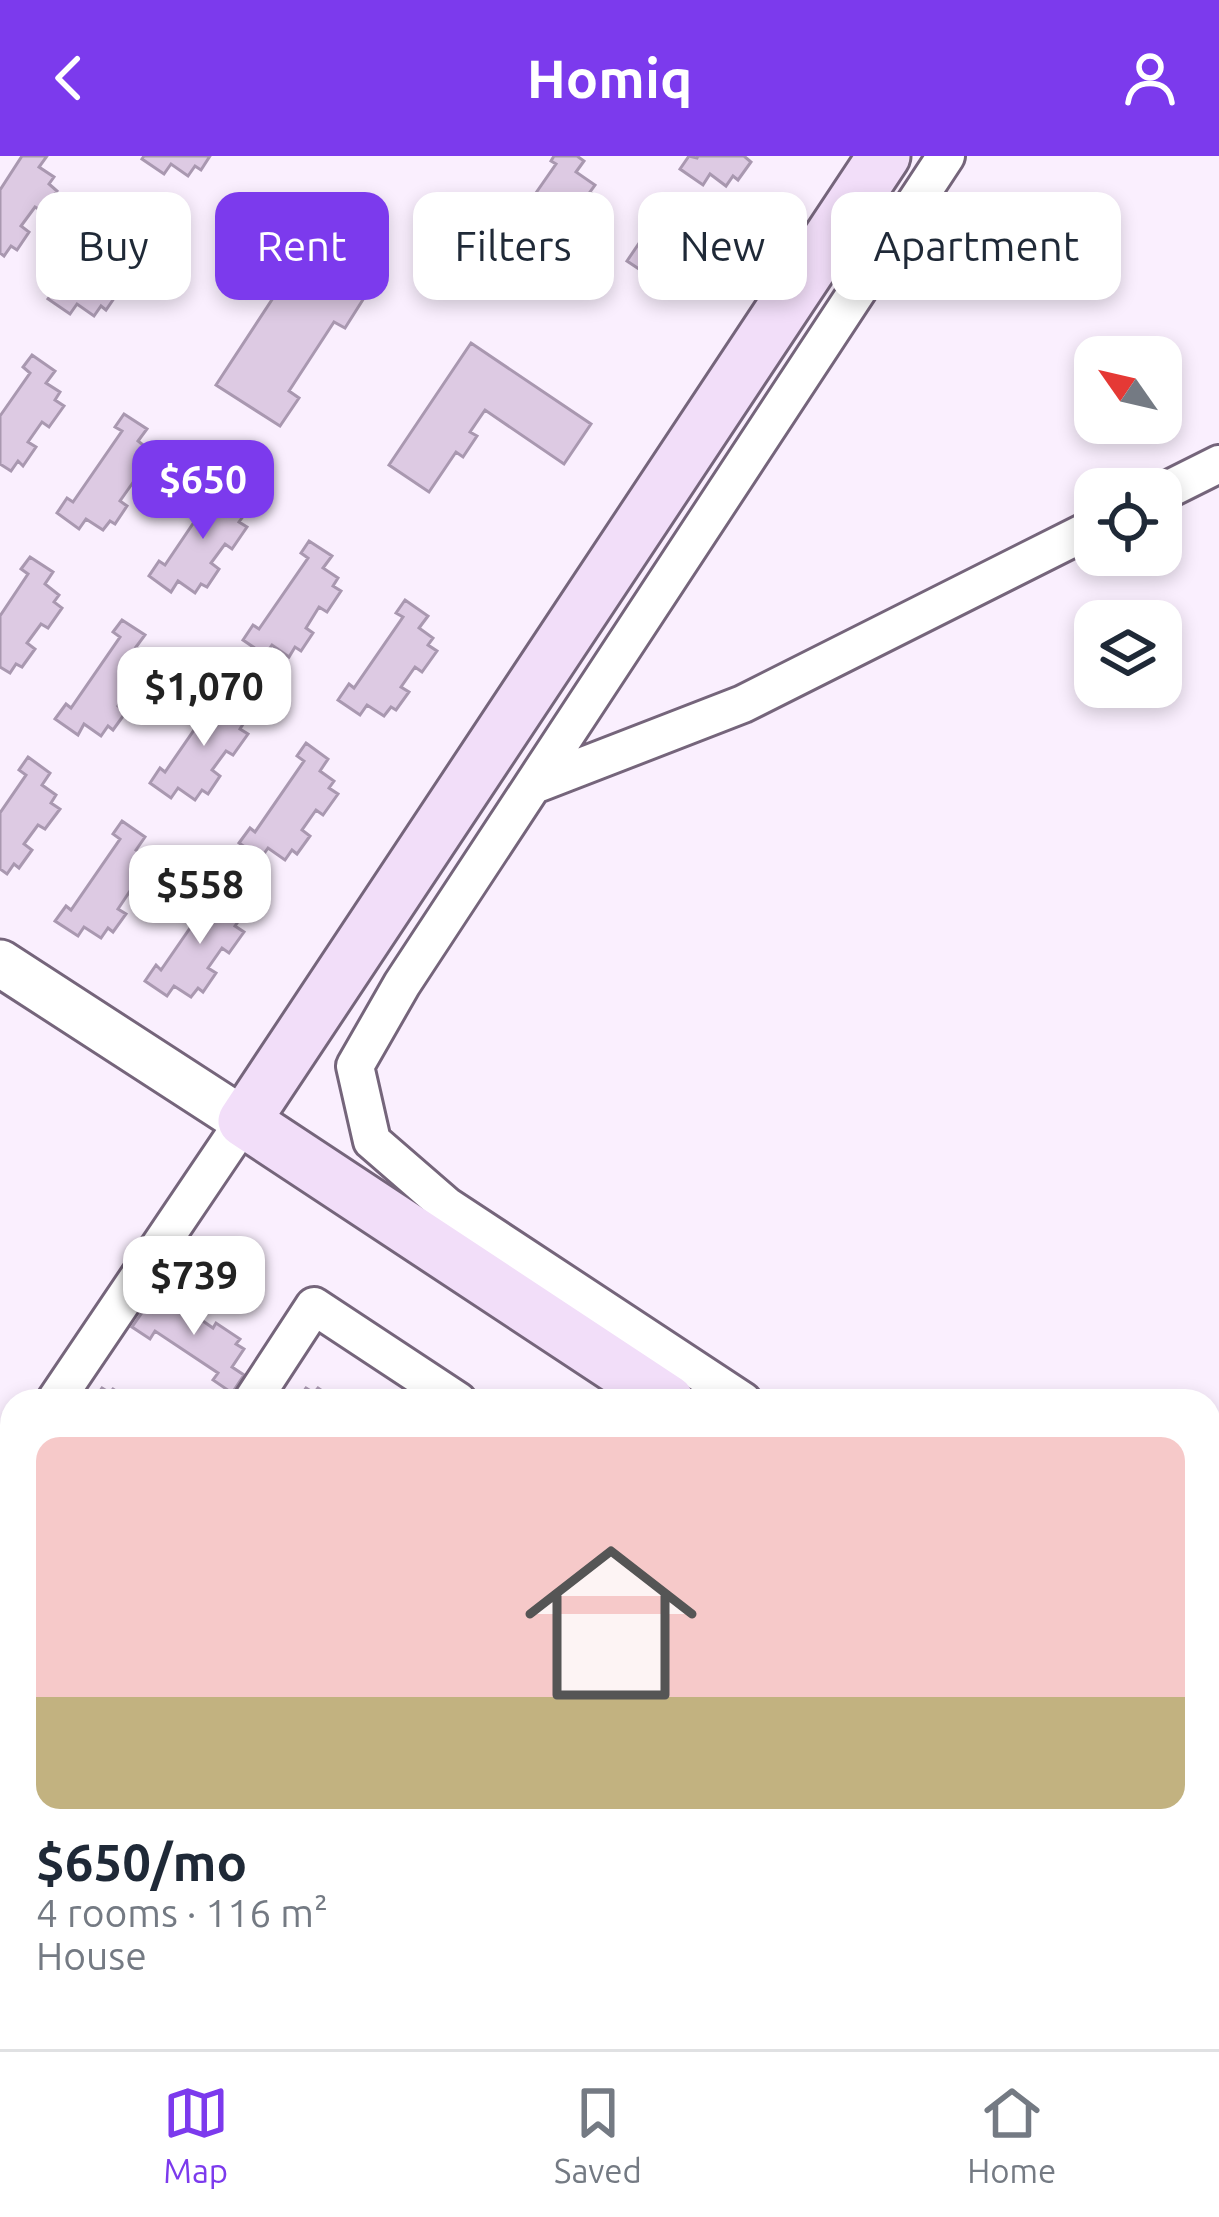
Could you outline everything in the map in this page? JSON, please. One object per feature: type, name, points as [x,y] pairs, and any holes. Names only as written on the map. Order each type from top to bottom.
[{"type":"main road","points":[[650,1389],[244,1120],[884,156]]},
{"type":"street","points":[[725,1389],[447,1206],[371,1142],[355,1066],[402,984],[946,156]]},
{"type":"street","points":[[1182,483],[1219,464]]},
{"type":"street","points":[[534,785],[743,704],[1074,538]]},
{"type":"street","points":[[0,962],[244,1120],[64,1389]]},
{"type":"street","points":[[260,1389],[314,1306],[438,1389]]},
{"type":"building","points":[[22,156],[47,156],[39,167],[54,177],[49,184],[57,191],[36,192],[36,208],[21,226],[29,232],[17,250],[11,246],[4,256],[0,253],[0,190]]},
{"type":"building","points":[[144,156],[210,156],[201,170],[195,166],[188,176],[171,164],[164,174]]},
{"type":"building","points":[[554,156],[577,156],[584,161],[576,172],[595,185],[590,192],[537,192],[556,164],[551,161]]},
{"type":"building","points":[[689,156],[744,156],[751,162],[738,180],[733,176],[726,186],[710,174],[703,185],[680,169]]},
{"type":"building","points":[[638,245],[638,268],[627,261]]},
{"type":"building","points":[[49,300],[113,300],[94,316],[77,304],[70,314]]},
{"type":"building","points":[[272,300],[363,300],[345,328],[334,322],[289,391],[299,398],[280,426],[216,385]]},
{"type":"building","points":[[471,343],[591,424],[564,464],[485,410],[470,432],[477,436],[463,457],[456,452],[429,492],[389,465]]},
{"type":"building","points":[[32,355],[55,371],[46,383],[60,392],[55,400],[64,406],[49,427],[42,422],[28,442],[36,447],[23,466],[18,461],[11,471],[0,464],[0,416],[30,373],[23,367]]},
{"type":"building","points":[[124,414],[147,429],[138,441],[152,452],[147,459],[155,465],[141,486],[134,481],[120,501],[127,506],[115,524],[110,521],[103,530],[86,519],[79,529],[57,513],[67,498],[73,502],[122,431],[115,427]]},
{"type":"building","points":[[215,477],[238,492],[229,504],[244,515],[239,522],[247,527],[232,549],[225,544],[211,563],[219,569],[207,587],[201,584],[195,593],[178,581],[171,592],[149,576],[159,561],[165,565],[213,494],[206,489]]},
{"type":"building","points":[[309,541],[332,556],[323,568],[338,578],[333,586],[341,591],[327,612],[319,607],[306,628],[313,633],[301,651],[295,647],[289,657],[272,645],[265,655],[243,640],[253,625],[259,629],[308,558],[301,553]]},
{"type":"building","points":[[30,557],[53,572],[45,584],[59,595],[54,602],[62,608],[48,628],[41,624],[27,643],[35,649],[22,667],[16,664],[10,673],[0,667],[0,616],[28,574],[21,569]]},
{"type":"building","points":[[405,600],[428,616],[419,628],[433,638],[428,645],[437,651],[422,672],[415,667],[401,687],[409,692],[396,710],[391,707],[384,716],[367,705],[360,715],[338,700],[349,684],[354,688],[403,617],[396,613]]},
{"type":"building","points":[[122,620],[145,635],[136,647],[150,657],[145,665],[154,670],[139,691],[132,686],[118,706],[126,712],[113,730],[108,726],[101,736],[84,724],[78,735],[55,719],[66,704],[71,708],[120,637],[113,632]]},
{"type":"building","points":[[216,684],[239,699],[230,711],[245,721],[240,729],[248,734],[233,755],[226,751],[212,770],[220,776],[208,794],[202,790],[195,800],[178,788],[171,798],[150,783],[160,768],[165,772],[214,701],[207,696]]},
{"type":"building","points":[[306,743],[328,759],[320,771],[334,781],[329,788],[338,794],[323,815],[316,810],[302,830],[310,836],[297,854],[292,850],[285,860],[268,848],[261,858],[239,843],[250,828],[255,832],[304,761],[297,756]]},
{"type":"building","points":[[28,757],[50,773],[42,785],[56,795],[51,803],[60,809],[45,829],[38,825],[24,844],[32,850],[19,868],[14,864],[7,874],[0,869],[0,813],[26,775],[19,770]]},
{"type":"building","points":[[122,821],[145,837],[136,850],[150,859],[145,867],[154,872],[139,894],[132,888],[118,909],[126,914],[113,932],[108,928],[101,938],[84,927],[78,936],[55,921],[66,906],[71,910],[120,839],[113,834]]},
{"type":"building","points":[[212,881],[235,897],[226,909],[240,919],[235,926],[244,932],[229,953],[222,948],[208,968],[216,973],[203,992],[198,988],[191,997],[174,986],[167,996],[145,981],[156,965],[161,970],[210,899],[203,894]]},
{"type":"building","points":[[163,1294],[171,1300],[175,1295],[203,1314],[200,1319],[213,1328],[216,1323],[240,1339],[236,1344],[244,1349],[232,1367],[244,1375],[235,1389],[213,1380],[218,1373],[155,1331],[150,1339],[132,1327],[146,1307],[152,1312]]}]
